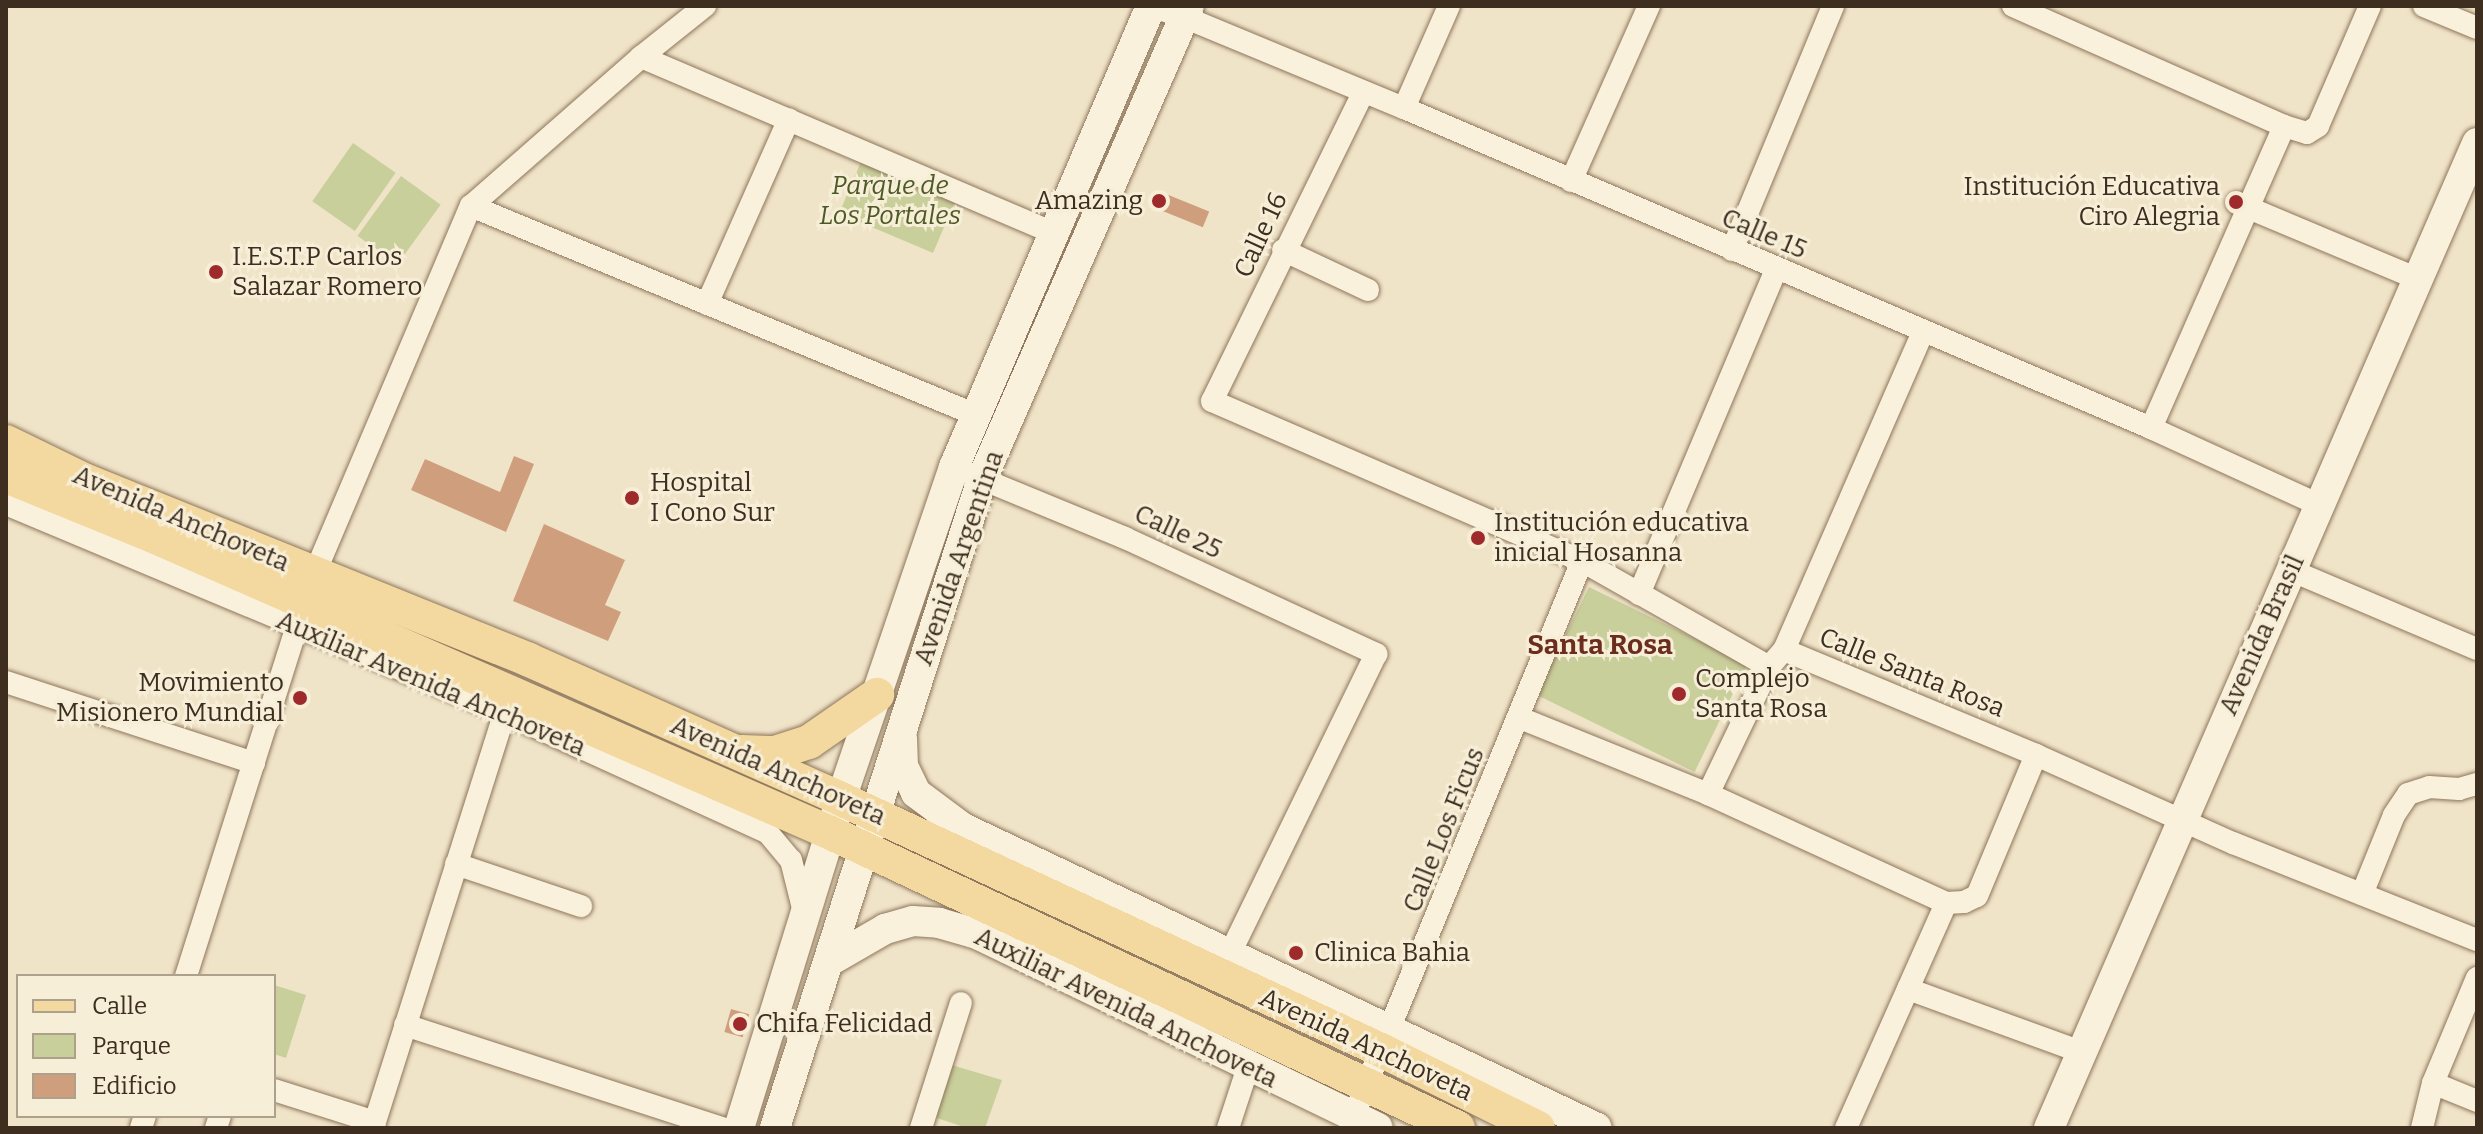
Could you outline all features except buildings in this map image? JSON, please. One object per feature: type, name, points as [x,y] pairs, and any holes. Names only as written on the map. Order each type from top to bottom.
[{"type":"main road","name":"Avenida Argentina","points":[[739,1128],[841,799],[954,467],[1151,6]]},
{"type":"main road","name":"Avenida Argentina","points":[[775,1128],[982,479],[1186,11]]},
{"type":"main road","name":"Avenida Brasil","points":[[2049,1128],[2477,143]]},
{"type":"main road","name":"Avenida Anchoveta","points":[[6,442],[84,480],[529,660],[873,813],[1225,964],[1388,1041],[1538,1128]]},
{"type":"main road","name":"Avenida Anchoveta","points":[[6,476],[153,536],[863,847],[1204,1011],[1458,1128]]},
{"type":"main road","points":[[735,752],[775,753],[809,742],[877,695]]},
{"type":"main road","points":[[901,730],[903,766],[916,793],[963,828],[1225,964]]},
{"type":"main road","name":"Auxiliar Avenida Anchoveta","points":[[828,962],[885,929],[913,921],[939,923],[977,934],[1366,1123]]},
{"type":"main road","points":[[1388,1041],[1597,1128]]},
{"type":"street","points":[[314,575],[471,206],[641,57],[705,6]]},
{"type":"street","name":"Calle 15","points":[[1151,6],[1186,11],[1363,93],[2151,428],[2319,505]]},
{"type":"street","points":[[1404,108],[1449,6]]},
{"type":"street","points":[[1571,181],[1649,6]]},
{"type":"street","points":[[1732,250],[1833,6]]},
{"type":"street","points":[[2013,6],[2284,126],[2307,133],[2318,126],[2370,6]]},
{"type":"street","points":[[2424,6],[2477,28]]},
{"type":"street","points":[[641,57],[1055,234]]},
{"type":"street","name":"Calle 16","points":[[1212,401],[1283,250],[1363,93]]},
{"type":"street","points":[[707,304],[789,119]]},
{"type":"street","points":[[2151,428],[2242,205],[2284,126]]},
{"type":"street","points":[[2242,205],[2418,279]]},
{"type":"street","points":[[471,206],[976,415]]},
{"type":"street","points":[[1283,250],[1368,290]]},
{"type":"street","points":[[1639,594],[1776,270]]},
{"type":"street","points":[[1708,794],[1776,659],[1923,332]]},
{"type":"street","name":"Calle Santa Rosa","points":[[1212,401],[1582,561],[1639,594],[1776,659],[2036,755],[2182,820],[2477,940]]},
{"type":"street","name":"Calle 25","points":[[954,467],[1125,538],[1376,654],[1225,964]]},
{"type":"street","name":"Auxiliar Avenida Anchoveta","points":[[6,504],[505,713],[768,833],[791,860],[805,916]]},
{"type":"street","name":"Calle Los Ficus","points":[[1366,1123],[1369,1085],[1582,561]]},
{"type":"street","points":[[2290,570],[2477,649]]},
{"type":"street","points":[[187,974],[297,626]]},
{"type":"street","points":[[6,682],[254,763]]},
{"type":"street","points":[[276,1091],[374,1125],[505,713]]},
{"type":"street","points":[[1520,718],[1708,794],[1946,903],[1964,902],[1977,896],[2036,755]]},
{"type":"street","points":[[2362,894],[2394,815],[2408,794],[2429,787],[2459,789],[2477,784]]},
{"type":"street","points":[[456,864],[581,906]]},
{"type":"street","points":[[1846,1128],[1946,903]]},
{"type":"street","points":[[2422,1128],[2433,1083],[2477,978]]},
{"type":"street","points":[[1908,989],[2081,1052]]},
{"type":"street","points":[[921,1128],[961,1003]]},
{"type":"street","points":[[405,1025],[722,1128]]},
{"type":"street","points":[[1228,1128],[1248,1067]]},
{"type":"street","points":[[2433,1083],[2477,1101]]},
{"type":"green space","points":[[353,143],[396,173],[355,231],[312,201]]},
{"type":"green space","name":"Parque de Los Portales","points":[[863,157],[957,197],[933,253],[839,213]]},
{"type":"green space","points":[[401,176],[441,205],[397,265],[358,236]]},
{"type":"green space","points":[[1589,587],[1747,664],[1695,772],[1536,695]]},
{"type":"green space","points":[[276,986],[306,995],[286,1058],[276,1055]]},
{"type":"green space","points":[[935,1060],[1002,1080],[985,1128],[967,1128],[919,1112]]},
{"type":"place","name":"Amazing","points":[[1159,201]]},
{"type":"place","name":"Institución Educativa Ciro Alegria","points":[[2236,202]]},
{"type":"place","name":"I.E.S.T.P Carlos Salazar Romero","points":[[216,272]]},
{"type":"place","name":"Hospital I Cono Sur","points":[[632,498]]},
{"type":"place","name":"Institución educativa inicial Hosanna","points":[[1478,538]]},
{"type":"place","name":"Complejo Santa Rosa","points":[[1679,694]]},
{"type":"place","name":"Movimiento Misionero Mundial","points":[[300,698]]},
{"type":"place","name":"Clinica Bahia","points":[[1296,953]]},
{"type":"place","name":"Chifa Felicidad","points":[[740,1024]]},
{"type":"district","name":"Santa Rosa","points":[[1600,645]]}]
